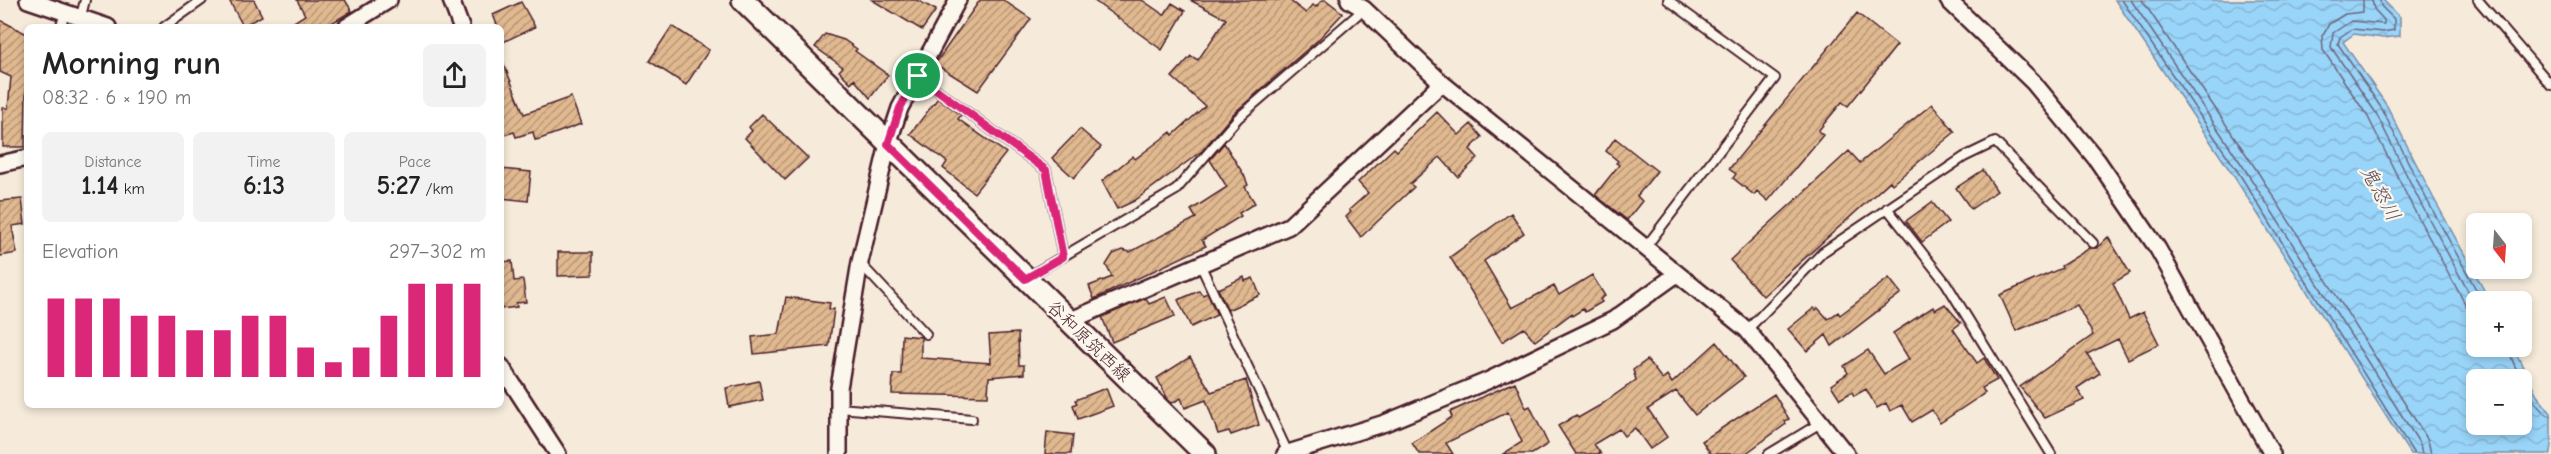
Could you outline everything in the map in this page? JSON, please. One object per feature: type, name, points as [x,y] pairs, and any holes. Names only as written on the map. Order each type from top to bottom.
[{"type":"main road","name":"谷和原筑西線","points":[[743,0],[1204,454]]},
{"type":"street","points":[[28,0],[100,24]]},
{"type":"street","points":[[351,24],[389,0]]},
{"type":"street","points":[[451,0],[460,24]]},
{"type":"street","points":[[839,454],[839,388],[860,262],[888,144],[900,108],[958,0]]},
{"type":"street","points":[[1349,0],[1364,9],[1442,83],[1747,330],[1846,454]]},
{"type":"street","points":[[1948,0],[2033,82],[2097,160],[2158,249],[2272,454]]},
{"type":"street","points":[[1069,321],[1289,226],[1442,83]]},
{"type":"street","points":[[0,164],[24,159]]},
{"type":"street","points":[[1286,453],[1385,423],[1486,381],[1613,320],[1677,274]]},
{"type":"street","points":[[504,371],[558,454]]},
{"type":"lane","points":[[63,24],[85,0]]},
{"type":"lane","points":[[168,24],[202,0]]},
{"type":"lane","points":[[1645,248],[1775,78],[1668,0]]},
{"type":"lane","points":[[2478,0],[2551,85]]},
{"type":"lane","points":[[1025,279],[1176,190],[1238,118],[1364,9]]},
{"type":"lane","points":[[918,76],[1046,170],[1063,257]]},
{"type":"lane","points":[[1747,330],[1822,252],[1964,157],[1995,142],[2093,243]]},
{"type":"lane","points":[[1887,208],[1946,283],[2051,454]]},
{"type":"lane","points":[[860,262],[926,334]]},
{"type":"lane","points":[[1200,264],[1286,453]]},
{"type":"lane","points":[[839,408],[972,419]]},
{"type":"lane","points":[[1769,454],[1822,422]]},
{"type":"water","name":"鬼怒川","points":[[2115,0],[2383,0],[2400,17],[2400,36],[2383,38],[2354,34],[2343,42],[2387,106],[2466,257],[2466,279],[2478,279],[2485,291],[2466,291],[2466,357],[2518,357],[2524,369],[2466,369],[2466,435],[2532,435],[2532,385],[2551,413],[2551,454],[2410,454],[2235,178]]},
{"type":"building","points":[[229,0],[254,0],[262,16],[247,24],[242,24]]},
{"type":"building","points":[[297,0],[345,0],[352,11],[330,24],[291,24],[305,15]]},
{"type":"building","points":[[872,0],[917,0],[936,10],[922,30]]},
{"type":"building","points":[[980,0],[1003,0],[1031,19],[978,91],[935,64]]},
{"type":"building","points":[[1093,0],[1142,0],[1164,15],[1172,3],[1185,11],[1162,50]]},
{"type":"building","points":[[1190,0],[1289,0],[1306,13],[1313,5],[1316,7],[1322,0],[1326,0],[1343,13],[1318,40],[1234,113],[1202,151],[1134,201],[1117,209],[1102,181],[1133,156],[1135,159],[1171,132],[1173,135],[1205,106],[1172,77],[1191,56],[1198,60],[1226,19]]},
{"type":"building","points":[[521,2],[535,27],[504,42],[504,24],[497,24],[493,15]]},
{"type":"building","points":[[1857,13],[1897,45],[1848,106],[1842,102],[1818,131],[1823,135],[1768,201],[1757,191],[1754,195],[1733,178],[1736,174],[1729,169]]},
{"type":"building","points":[[0,20],[24,32],[24,147],[3,147],[3,108],[8,108],[11,77],[0,72]]},
{"type":"building","points":[[672,26],[709,50],[686,85],[649,61]]},
{"type":"building","points":[[825,34],[844,40],[888,75],[870,98],[854,79],[851,83],[839,71],[843,67],[815,47]]},
{"type":"building","points":[[504,64],[524,114],[571,97],[581,124],[535,140],[533,132],[516,137],[514,132],[504,135]]},
{"type":"building","points":[[938,98],[961,115],[958,119],[1006,153],[974,193],[943,168],[947,162],[910,134]]},
{"type":"building","points":[[1932,104],[1955,132],[1892,184],[1890,181],[1763,296],[1730,260],[1849,151],[1860,163]]},
{"type":"building","points":[[1437,112],[1459,135],[1471,124],[1482,137],[1470,149],[1478,158],[1458,177],[1440,157],[1410,184],[1414,187],[1361,237],[1346,217],[1351,212],[1349,210],[1368,193],[1358,182],[1394,148],[1397,151]]},
{"type":"building","points":[[762,114],[808,158],[785,180],[745,138],[752,131],[749,127]]},
{"type":"building","points":[[1080,129],[1101,147],[1074,178],[1052,158]]},
{"type":"building","points":[[1615,138],[1657,171],[1637,196],[1642,201],[1627,220],[1595,195],[1619,165],[1616,163],[1618,161],[1606,151]]},
{"type":"building","points":[[1224,143],[1244,175],[1248,185],[1245,187],[1255,203],[1239,213],[1241,216],[1202,240],[1206,246],[1094,299],[1089,286],[1112,277],[1106,265],[1113,254],[1123,250],[1130,252],[1196,218],[1191,210],[1227,187],[1210,160]]},
{"type":"building","points":[[504,169],[531,172],[528,201],[504,198]]},
{"type":"building","points":[[1983,170],[1997,191],[1971,209],[1956,188]]},
{"type":"building","points":[[22,199],[24,224],[12,226],[17,253],[0,256],[0,201]]},
{"type":"building","points":[[1932,202],[1948,222],[1922,242],[1906,221]]},
{"type":"building","points":[[1511,213],[1524,233],[1484,261],[1512,308],[1554,286],[1559,295],[1592,275],[1605,296],[1600,299],[1602,302],[1585,312],[1583,309],[1572,316],[1571,314],[1535,341],[1524,328],[1502,342],[1450,257]]},
{"type":"building","points":[[2108,237],[2130,273],[2113,283],[2129,319],[2143,312],[2159,344],[2128,359],[2118,339],[2087,354],[2100,373],[2077,388],[2084,400],[2045,418],[2020,387],[2093,335],[2077,305],[2016,331],[2000,295],[2062,268],[2061,266],[2090,248],[2097,248]]},
{"type":"building","points":[[558,252],[593,252],[593,275],[558,276]]},
{"type":"building","points":[[512,261],[514,281],[523,280],[526,302],[516,303],[517,307],[504,309],[504,262]]},
{"type":"building","points":[[1244,277],[1245,281],[1253,278],[1260,295],[1228,310],[1218,289]]},
{"type":"building","points":[[1889,278],[1901,293],[1832,346],[1826,335],[1807,351],[1788,329],[1814,308],[1816,310],[1818,308],[1828,319],[1838,312],[1840,315]]},
{"type":"building","points":[[1199,291],[1203,295],[1207,293],[1217,315],[1191,327],[1178,300]]},
{"type":"building","points":[[786,297],[830,303],[829,309],[834,309],[829,346],[754,354],[752,337],[779,334]]},
{"type":"building","points":[[1166,297],[1175,316],[1112,342],[1102,317],[1146,298],[1149,304]]},
{"type":"building","points":[[1945,304],[1961,323],[1953,329],[1977,363],[1984,358],[1997,380],[1982,388],[1985,393],[1940,423],[1932,410],[1912,422],[1902,405],[1890,411],[1886,403],[1877,408],[1866,389],[1854,396],[1852,392],[1840,399],[1831,385],[1848,373],[1844,366],[1868,350],[1884,374],[1909,359],[1893,333],[1933,307],[1935,310]]},
{"type":"building","points":[[1018,333],[1019,365],[1024,365],[1024,374],[989,377],[988,396],[892,394],[893,374],[901,374],[902,335],[921,337],[921,358],[991,363],[989,335]]},
{"type":"building","points":[[1717,342],[1744,377],[1695,415],[1676,391],[1648,409],[1667,437],[1650,449],[1635,428],[1624,436],[1619,429],[1594,444],[1601,454],[1576,454],[1558,426],[1576,415],[1578,418],[1599,406],[1636,380],[1633,370],[1647,360],[1662,379],[1667,375],[1672,383]]},
{"type":"building","points":[[1190,357],[1211,392],[1246,380],[1259,425],[1231,435],[1229,431],[1218,434],[1206,400],[1185,408],[1181,398],[1172,403],[1169,401],[1157,378]]},
{"type":"building","points":[[759,381],[763,400],[729,407],[726,388]]},
{"type":"building","points":[[1515,382],[1526,408],[1530,406],[1548,444],[1532,454],[1503,454],[1522,442],[1508,412],[1446,443],[1453,454],[1419,454],[1412,443],[1452,417],[1450,412]]},
{"type":"building","points":[[1106,388],[1113,406],[1078,419],[1073,405],[1077,403],[1075,400]]},
{"type":"building","points":[[1774,394],[1789,419],[1785,421],[1786,424],[1745,454],[1711,454],[1702,441]]},
{"type":"building","points":[[1047,432],[1073,435],[1071,454],[1045,454]]},
{"type":"route","points":[[918,76],[1046,170],[1063,257],[1025,279],[888,144],[900,108],[918,76]]}]
